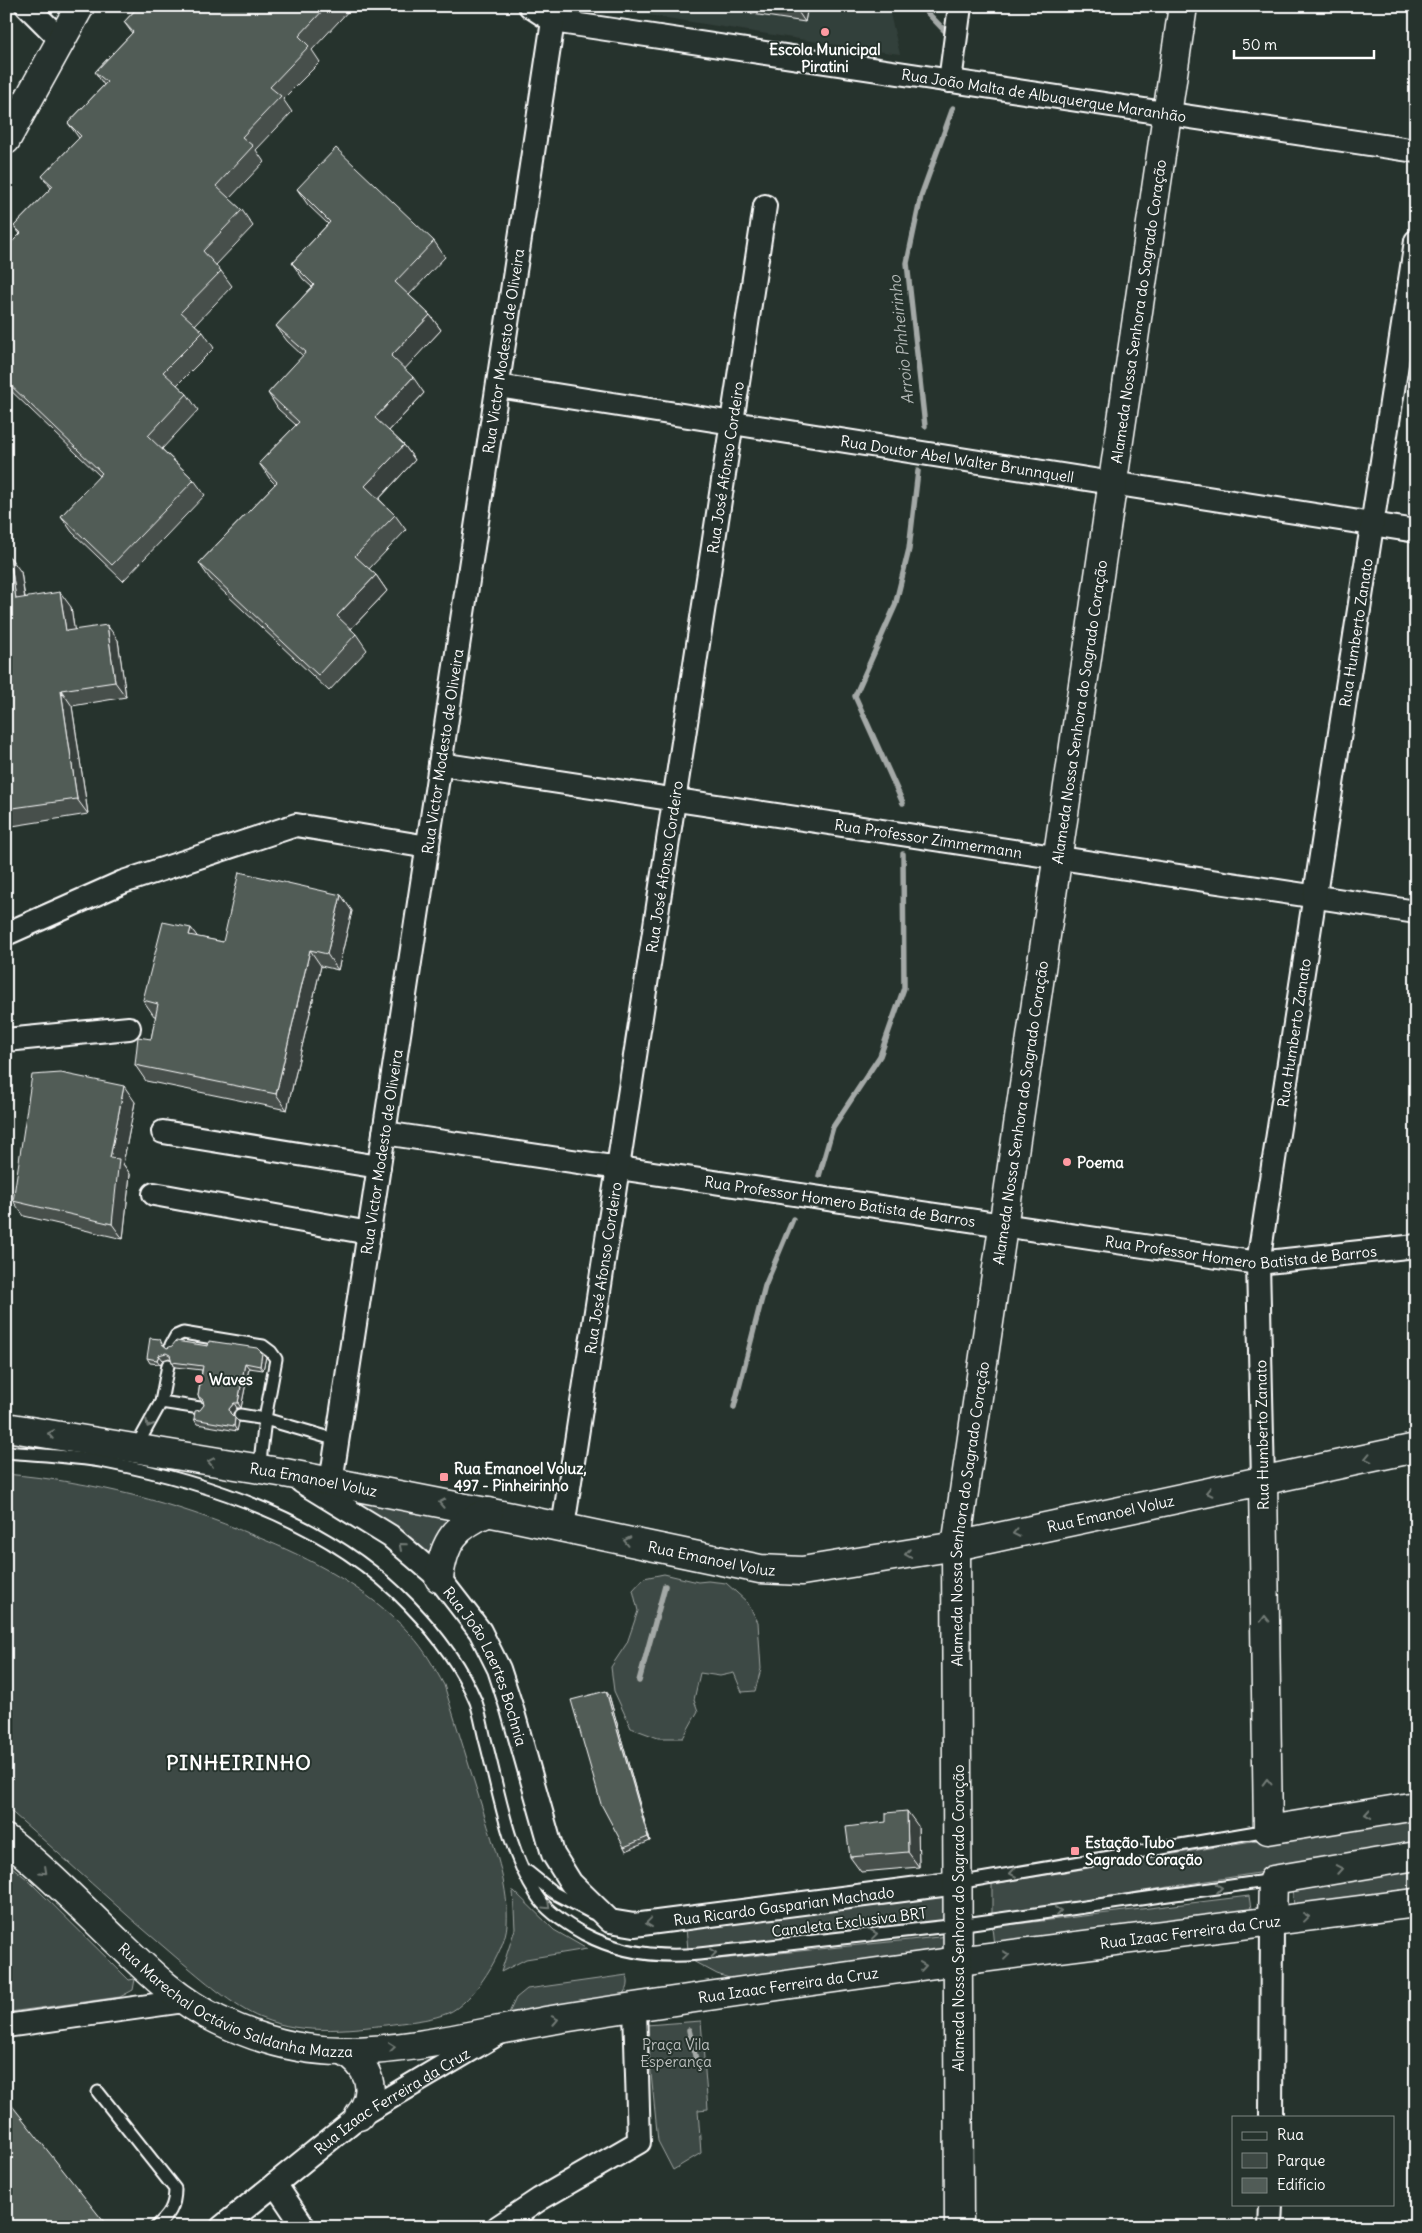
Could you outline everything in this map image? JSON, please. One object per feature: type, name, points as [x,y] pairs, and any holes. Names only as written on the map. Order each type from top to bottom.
[{"type":"main road","points":[[6,140],[80,6]]},
{"type":"main road","name":"Alameda Nossa Senhora do Sagrado Coração","points":[[959,2227],[956,1546],[1183,6]]},
{"type":"main road","name":"Rua Emanoel Voluz","points":[[6,1427],[331,1482],[563,1527],[760,1569],[802,1571],[956,1546],[1416,1448]]},
{"type":"main road","name":"Rua Humberto Zanato","points":[[1263,1481],[1268,1830]]},
{"type":"main road","points":[[439,1578],[442,1555],[452,1536],[469,1520],[489,1512]]},
{"type":"main road","points":[[1268,1830],[1416,1806]]},
{"type":"main road","name":"Rua Marechal Octávio Saldanha Mazza","points":[[6,1840],[47,1873],[157,1979],[184,2001],[236,2029],[275,2043],[312,2049],[343,2051],[418,2044],[507,2029]]},
{"type":"main road","points":[[1272,1921],[1274,1880],[1416,1856]]},
{"type":"main road","name":"Rua Izaac Ferreira da Cruz","points":[[507,2029],[736,1991],[1416,1903]]},
{"type":"main road","points":[[343,2051],[359,2061],[368,2076],[370,2093],[365,2109],[359,2116]]},
{"type":"street","points":[[27,6],[61,40]]},
{"type":"street","points":[[530,6],[553,21]]},
{"type":"street","points":[[950,81],[960,6]]},
{"type":"street","name":"Rua João Malta de Albuquerque Maranhão","points":[[553,21],[1416,151]]},
{"type":"street","name":"Rua Victor Modesto de Oliveira","points":[[331,1482],[553,21]]},
{"type":"street","name":"Rua José Afonso Cordeiro","points":[[563,1527],[765,206]]},
{"type":"street","name":"Rua Humberto Zanato","points":[[1263,1481],[1258,1263],[1416,241]]},
{"type":"street","name":"Rua Doutor Abel Walter Brunnquell","points":[[498,386],[1416,531]]},
{"type":"street","name":"Rua Professor Zimmermann","points":[[440,764],[1416,912]]},
{"type":"street","points":[[6,934],[123,882],[296,825],[428,847]]},
{"type":"street","points":[[6,1040],[128,1028]]},
{"type":"street","points":[[163,1132],[379,1167]]},
{"type":"street","name":"Rua Professor Homero Batista de Barros","points":[[384,1133],[1258,1263],[1416,1246]]},
{"type":"street","points":[[154,1194],[369,1232]]},
{"type":"street","name":"Rua João Laertes Bochnia","points":[[272,1471],[390,1536],[439,1578],[480,1631],[499,1669],[553,1854],[571,1883],[610,1921]]},
{"type":"street","name":"Rua Ricardo Gasparian Machado","points":[[610,1921],[634,1925],[958,1883]]},
{"type":"street","points":[[1271,2116],[1272,1921]]},
{"type":"street","points":[[6,2026],[184,2001]]},
{"type":"street","points":[[498,2227],[540,2198],[639,2142],[635,2008]]},
{"type":"street","name":"Rua Izaac Ferreira da Cruz","points":[[222,2227],[359,2116],[507,2029]]},
{"type":"street","points":[[275,2184],[304,2227]]},
{"type":"street","points":[[1270,2227],[1271,2206]]},
{"type":"lane","points":[[171,1345],[176,1336],[183,1333],[263,1346],[271,1352],[276,1359],[265,1419],[272,1471]]},
{"type":"lane","points":[[134,1449],[162,1402],[168,1366]]},
{"type":"lane","points":[[162,1402],[200,1408]]},
{"type":"lane","points":[[240,1415],[265,1419],[338,1440]]},
{"type":"lane","name":"Canaleta Exclusiva BRT","points":[[6,1452],[104,1462],[202,1487],[304,1527],[363,1563],[409,1604],[447,1648],[476,1702],[510,1835],[521,1866],[538,1898],[562,1920],[611,1946],[654,1955],[699,1954],[958,1925],[1274,1880]]},
{"type":"lane","points":[[958,1883],[1268,1830]]},
{"type":"lane","points":[[521,1866],[554,1893],[610,1921]]},
{"type":"lane","points":[[98,2092],[175,2189],[175,2202],[169,2215],[156,2227]]},
{"type":"shaded area","name":"Escola Municipal Piratini","points":[[592,6],[888,6],[900,54],[868,50]]},
{"type":"green space","points":[[6,1474],[71,1482],[133,1495],[194,1513],[255,1536],[318,1565],[358,1589],[394,1618],[416,1641],[444,1685],[498,1858],[506,1897],[507,1924],[501,1947],[486,1975],[468,1999],[448,2013],[425,2020],[348,2029],[330,2030],[295,2027],[261,2018],[229,2000],[207,1983],[134,1922],[6,1807]]},
{"type":"green space","points":[[352,1491],[471,1514],[433,1563],[348,1502]]},
{"type":"green space","points":[[664,1574],[698,1582],[726,1583],[747,1602],[758,1622],[761,1669],[755,1691],[742,1692],[734,1673],[720,1676],[700,1673],[694,1700],[698,1711],[683,1738],[658,1738],[631,1728],[614,1691],[611,1667],[627,1643],[638,1611],[633,1590],[644,1578]]},
{"type":"green space","points":[[1416,1814],[1416,1848],[992,1915],[992,1884]]},
{"type":"green space","points":[[6,1862],[27,1879],[129,1980],[135,1979],[133,1990],[120,1997],[10,2012],[6,2000]]},
{"type":"green space","points":[[1416,1867],[1416,1892],[1294,1906],[1292,1886]]},
{"type":"green space","points":[[513,1890],[554,1930],[587,1949],[526,1959],[501,1972],[515,1929]]},
{"type":"green space","points":[[950,1890],[950,1924],[688,1950],[685,1917]]},
{"type":"green space","points":[[1249,1896],[1252,1915],[994,1946],[992,1927]]},
{"type":"green space","points":[[949,1936],[949,1956],[732,1979],[717,1974],[689,1959],[710,1960]]},
{"type":"green space","points":[[627,1975],[627,1989],[616,2000],[508,2015],[516,1998],[527,1989]]},
{"type":"green space","name":"Praça Vila Esperança","points":[[701,2021],[708,2109],[698,2110],[701,2153],[673,2170],[658,2141],[646,2025]]},
{"type":"building","points":[[139,6],[327,6],[299,36],[309,46],[270,87],[281,96],[242,137],[253,146],[216,186],[242,210],[203,251],[221,271],[181,312],[203,332],[163,372],[187,394],[148,436],[194,480],[112,565],[61,516],[102,473],[6,381],[6,248],[21,233],[14,226],[53,186],[42,176],[81,136],[68,123],[107,82],[95,72],[133,32],[124,22]]},
{"type":"building","points":[[771,6],[798,6],[797,10]]},
{"type":"building","points":[[336,148],[434,241],[395,282],[430,315],[391,356],[413,377],[375,418],[404,445],[365,486],[395,515],[355,556],[376,575],[337,616],[356,634],[318,675],[199,563],[277,482],[259,463],[299,422],[268,393],[306,352],[276,326],[314,285],[292,263],[330,222],[297,189]]},
{"type":"building","points":[[6,557],[10,557],[16,599],[60,592],[66,631],[107,625],[115,682],[61,690],[77,799],[6,809]]},
{"type":"building","points":[[239,872],[341,895],[327,954],[310,950],[276,1094],[135,1065],[138,1037],[151,1039],[158,1004],[143,1000],[163,922],[191,928],[189,935],[223,942]]},
{"type":"building","points":[[61,1073],[124,1086],[110,1158],[119,1159],[112,1224],[13,1201],[32,1075]]},
{"type":"building","points":[[150,1338],[160,1339],[167,1348],[176,1341],[208,1346],[209,1341],[257,1348],[262,1353],[260,1366],[245,1363],[238,1403],[234,1403],[229,1409],[235,1418],[234,1426],[194,1419],[195,1411],[200,1410],[204,1405],[203,1400],[198,1396],[203,1366],[172,1362],[170,1355],[166,1353],[159,1355],[157,1360],[147,1358]]},
{"type":"building","points":[[606,1691],[648,1837],[624,1847],[601,1804],[571,1700]]},
{"type":"building","points":[[907,1811],[908,1852],[850,1857],[846,1827],[886,1822],[886,1813]]},
{"type":"building","points":[[6,2098],[108,2227],[13,2227],[6,2218]]},
{"type":"waterway","name":"Arroio Pinheirinho","points":[[921,6],[944,30]]},
{"type":"waterway","name":"Arroio Pinheirinho","points":[[925,426],[907,263],[921,196],[953,108]]},
{"type":"waterway","name":"Arroio Pinheirinho","points":[[903,803],[855,696],[895,606],[909,549],[918,471]]},
{"type":"waterway","name":"Arroio Pinheirinho","points":[[819,1176],[833,1127],[880,1056],[904,988],[903,854]]},
{"type":"waterway","name":"Arroio Pinheirinho","points":[[734,1407],[765,1286],[793,1219]]},
{"type":"waterway","name":"Arroio Pinheirinho","points":[[639,1681],[665,1586]]},
{"type":"waterway","name":"Arroio Pinheirinho","points":[[689,2030],[697,2064]]},
{"type":"place","name":"Escola Municipal Piratini","points":[[825,32]]},
{"type":"place","name":"Poema","points":[[1067,1162]]},
{"type":"place","name":"Waves","points":[[199,1379]]},
{"type":"place","name":"Rua Emanoel Voluz, 497 - Pinheirinho","points":[[444,1477]]},
{"type":"place","name":"Estação Tubo Sagrado Coração","points":[[1075,1851]]},
{"type":"district","name":"PINHEIRINHO","points":[[239,1762]]}]
